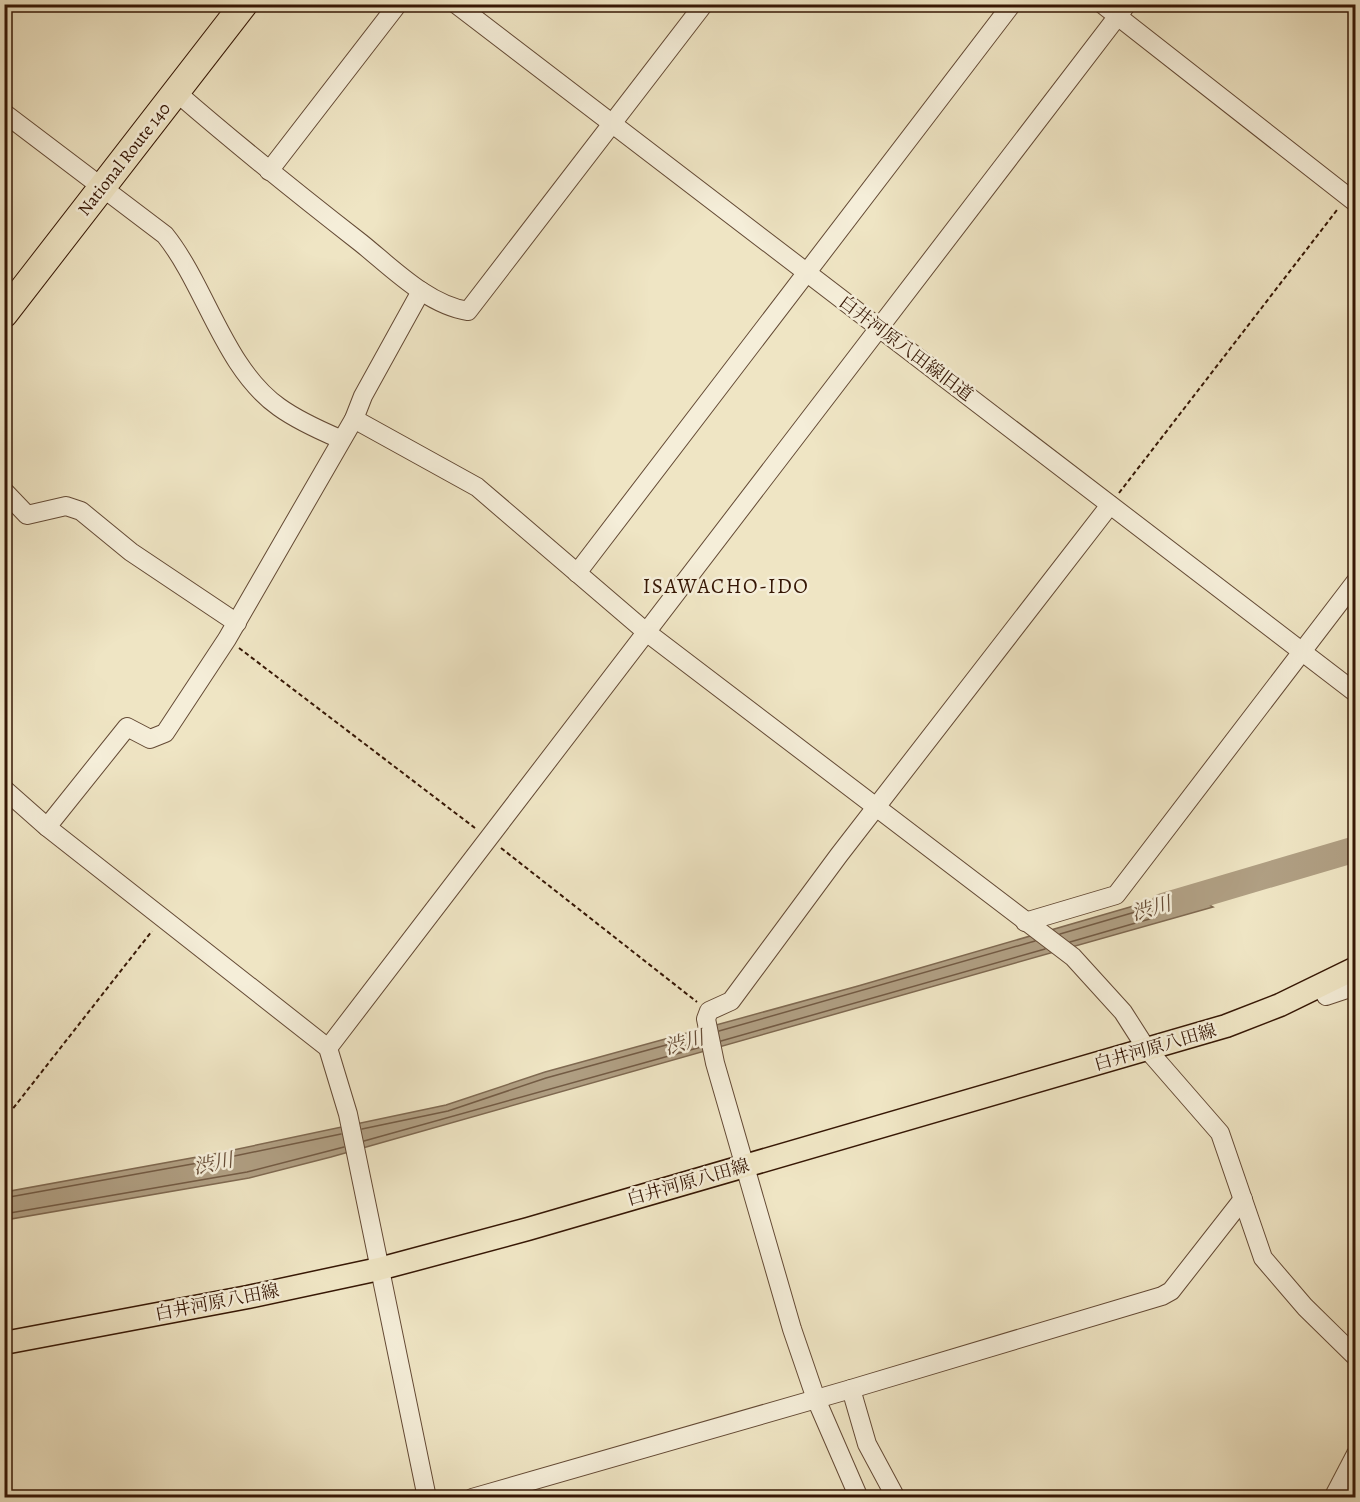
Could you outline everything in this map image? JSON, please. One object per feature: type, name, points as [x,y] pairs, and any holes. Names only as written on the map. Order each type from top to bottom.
[{"type":"highway","name":"National Route 140","points":[[4,314],[244,4]]},
{"type":"main road","name":"白井河原八田線","points":[[4,1343],[380,1269],[746,1166],[1226,1026],[1322,986],[1356,968]]},
{"type":"street","points":[[269,171],[398,4]]},
{"type":"street","name":"白井河原八田線旧道","points":[[456,4],[1356,693]]},
{"type":"street","points":[[176,92],[269,171],[422,291],[457,310],[468,311],[614,125],[704,4]]},
{"type":"street","points":[[577,573],[1012,4]]},
{"type":"street","points":[[1102,4],[1122,11],[1351,200]]},
{"type":"street","points":[[328,1048],[645,631],[1122,11]]},
{"type":"street","points":[[4,113],[150,222],[170,240],[228,345],[266,396],[279,407],[340,439]]},
{"type":"street","points":[[47,827],[127,727],[150,739],[165,733],[237,623],[340,439],[354,419],[363,396],[422,291]]},
{"type":"street","points":[[354,419],[477,487],[645,631],[878,806],[1073,957],[1123,1012],[1146,1048],[1220,1133],[1263,1258],[1305,1306],[1356,1357]]},
{"type":"street","points":[[4,491],[27,515],[66,506],[81,511],[131,552],[237,623]]},
{"type":"street","points":[[859,1497],[816,1399],[792,1329],[715,1063],[707,1015],[731,1001],[838,855],[1110,505]]},
{"type":"street","points":[[1031,925],[1116,895],[1356,581]]},
{"type":"street","points":[[4,789],[47,827],[328,1048],[348,1114],[427,1497]]},
{"type":"street","points":[[1322,986],[1326,996],[1356,986]]},
{"type":"street","points":[[472,1497],[851,1389],[1162,1296],[1171,1291],[1243,1199]]},
{"type":"street","points":[[851,1389],[867,1444],[896,1497]]},
{"type":"street","points":[[1333,1497],[1356,1454]]},
{"type":"path","points":[[1110,505],[1351,200]]},
{"type":"path","points":[[227,639],[488,838],[707,1015]]},
{"type":"path","points":[[4,1120],[162,918]]},
{"type":"water","points":[[1185,891],[1213,907],[331,1157],[249,1178],[5,1220],[5,1192],[219,1153],[446,1105],[545,1072],[858,986]]},
{"type":"waterway","name":"渋川","points":[[1163,906],[1356,849]]},
{"type":"district","name":"ISAWACHO-IDO","points":[[726,586]]}]
